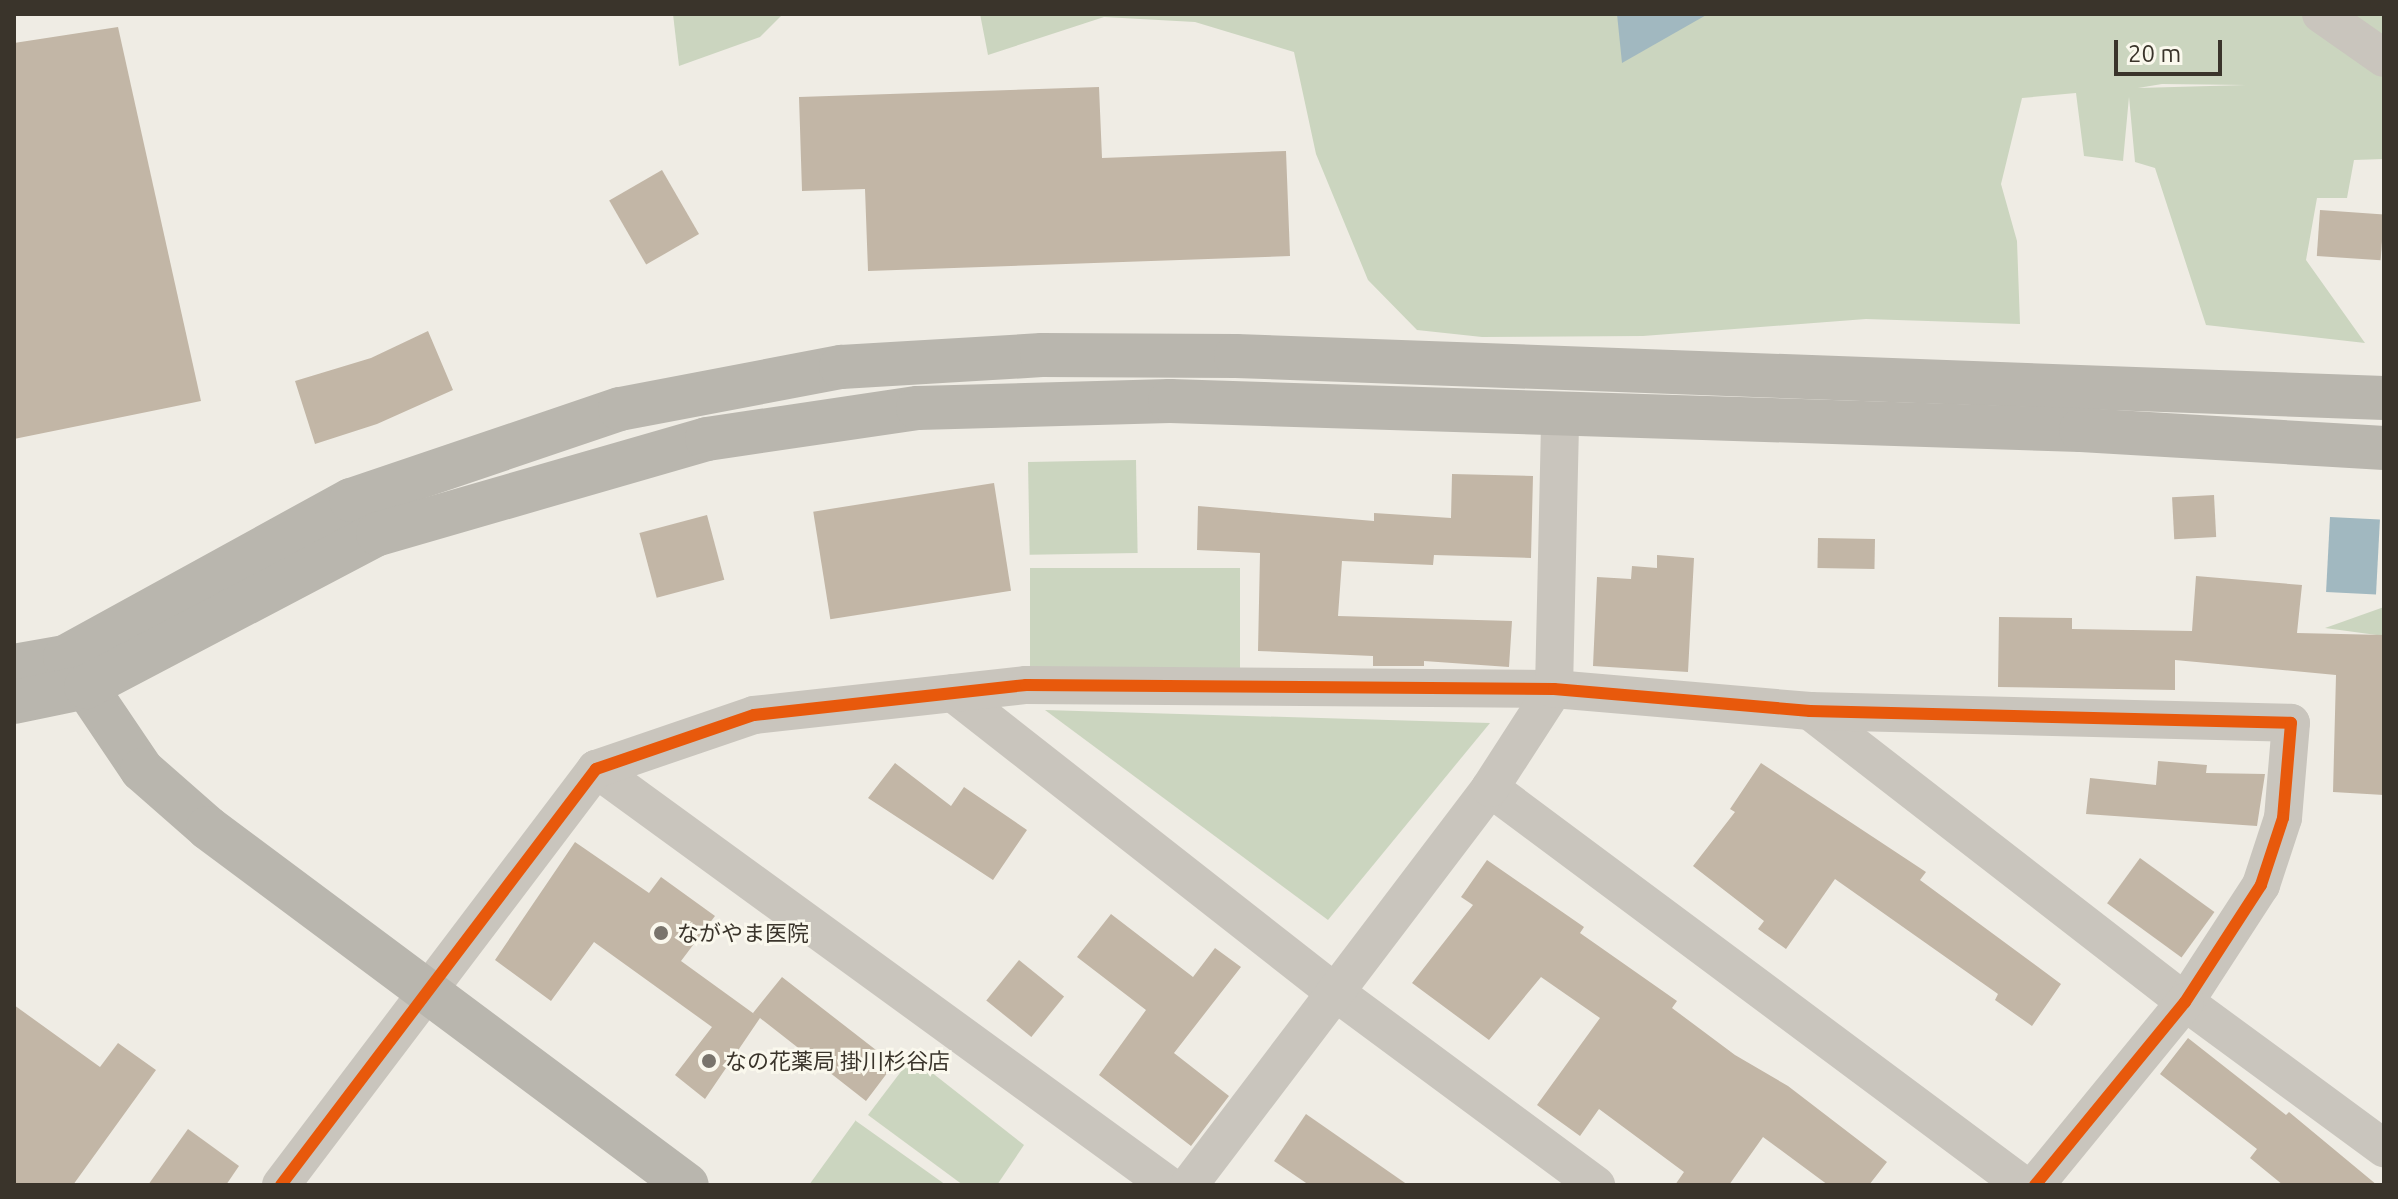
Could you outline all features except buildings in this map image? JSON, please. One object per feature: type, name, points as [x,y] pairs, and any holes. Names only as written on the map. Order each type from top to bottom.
[{"type":"street","points":[[2321,14],[2384,58]]},
{"type":"street","points":[[14,666],[65,657],[351,500],[620,409],[841,367],[1042,355],[1236,356],[2384,398]]},
{"type":"street","points":[[14,702],[86,687],[378,534],[707,439],[918,408],[1154,401],[2081,430],[2384,448]]},
{"type":"street","points":[[1189,1185],[1490,788],[1554,689],[1560,415]]},
{"type":"street","points":[[281,1185],[596,769],[754,715],[1026,685],[1554,689],[1810,711],[2291,723],[2283,818],[2261,885],[2185,1002],[2035,1185]]},
{"type":"street","points":[[86,687],[142,770],[208,828],[687,1185]]},
{"type":"street","points":[[953,693],[1335,992],[1596,1185]]},
{"type":"street","points":[[1810,711],[2185,1002],[2384,1148]]},
{"type":"street","points":[[596,769],[1168,1185]]},
{"type":"street","points":[[1490,788],[2023,1185]]},
{"type":"green space","points":[[673,14],[783,14],[760,37],[679,66]]},
{"type":"green space","points":[[980,14],[2321,14],[2384,58],[2384,159],[2354,160],[2347,198],[2317,198],[2306,260],[2365,343],[2206,325],[2155,168],[2135,162],[2129,97],[2123,161],[2084,156],[2076,93],[2022,98],[2001,184],[2017,241],[2020,324],[1866,319],[1643,336],[1482,337],[1417,330],[1368,280],[1316,154],[1294,52],[1195,22],[1104,17],[988,55]],"holes":[[[2162,84],[2246,85],[2138,88]]]},
{"type":"green space","points":[[2336,14],[2384,14],[2384,45]]},
{"type":"green space","points":[[1136,460],[1138,553],[1030,555],[1028,462]]},
{"type":"green space","points":[[1030,568],[1240,568],[1240,669],[1030,669]]},
{"type":"green space","points":[[2384,607],[2384,636],[2325,628]]},
{"type":"green space","points":[[1045,710],[1490,723],[1328,920]]},
{"type":"green space","points":[[912,1057],[1024,1145],[997,1185],[963,1185],[868,1115]]},
{"type":"green space","points":[[856,1121],[946,1185],[809,1185]]},
{"type":"water","points":[[1617,14],[1708,14],[1622,63]]},
{"type":"water","points":[[2330,517],[2380,520],[2376,595],[2326,592]]},
{"type":"cycle path","points":[[281,1185],[596,769],[754,715],[1026,685],[1554,689],[1810,711],[2291,723],[2283,818],[2261,885],[2185,1002],[2035,1185]]},
{"type":"place","name":"ながやま医院","points":[[661,933]]},
{"type":"place","name":"なの花薬局 掛川杉谷店","points":[[709,1061]]}]
